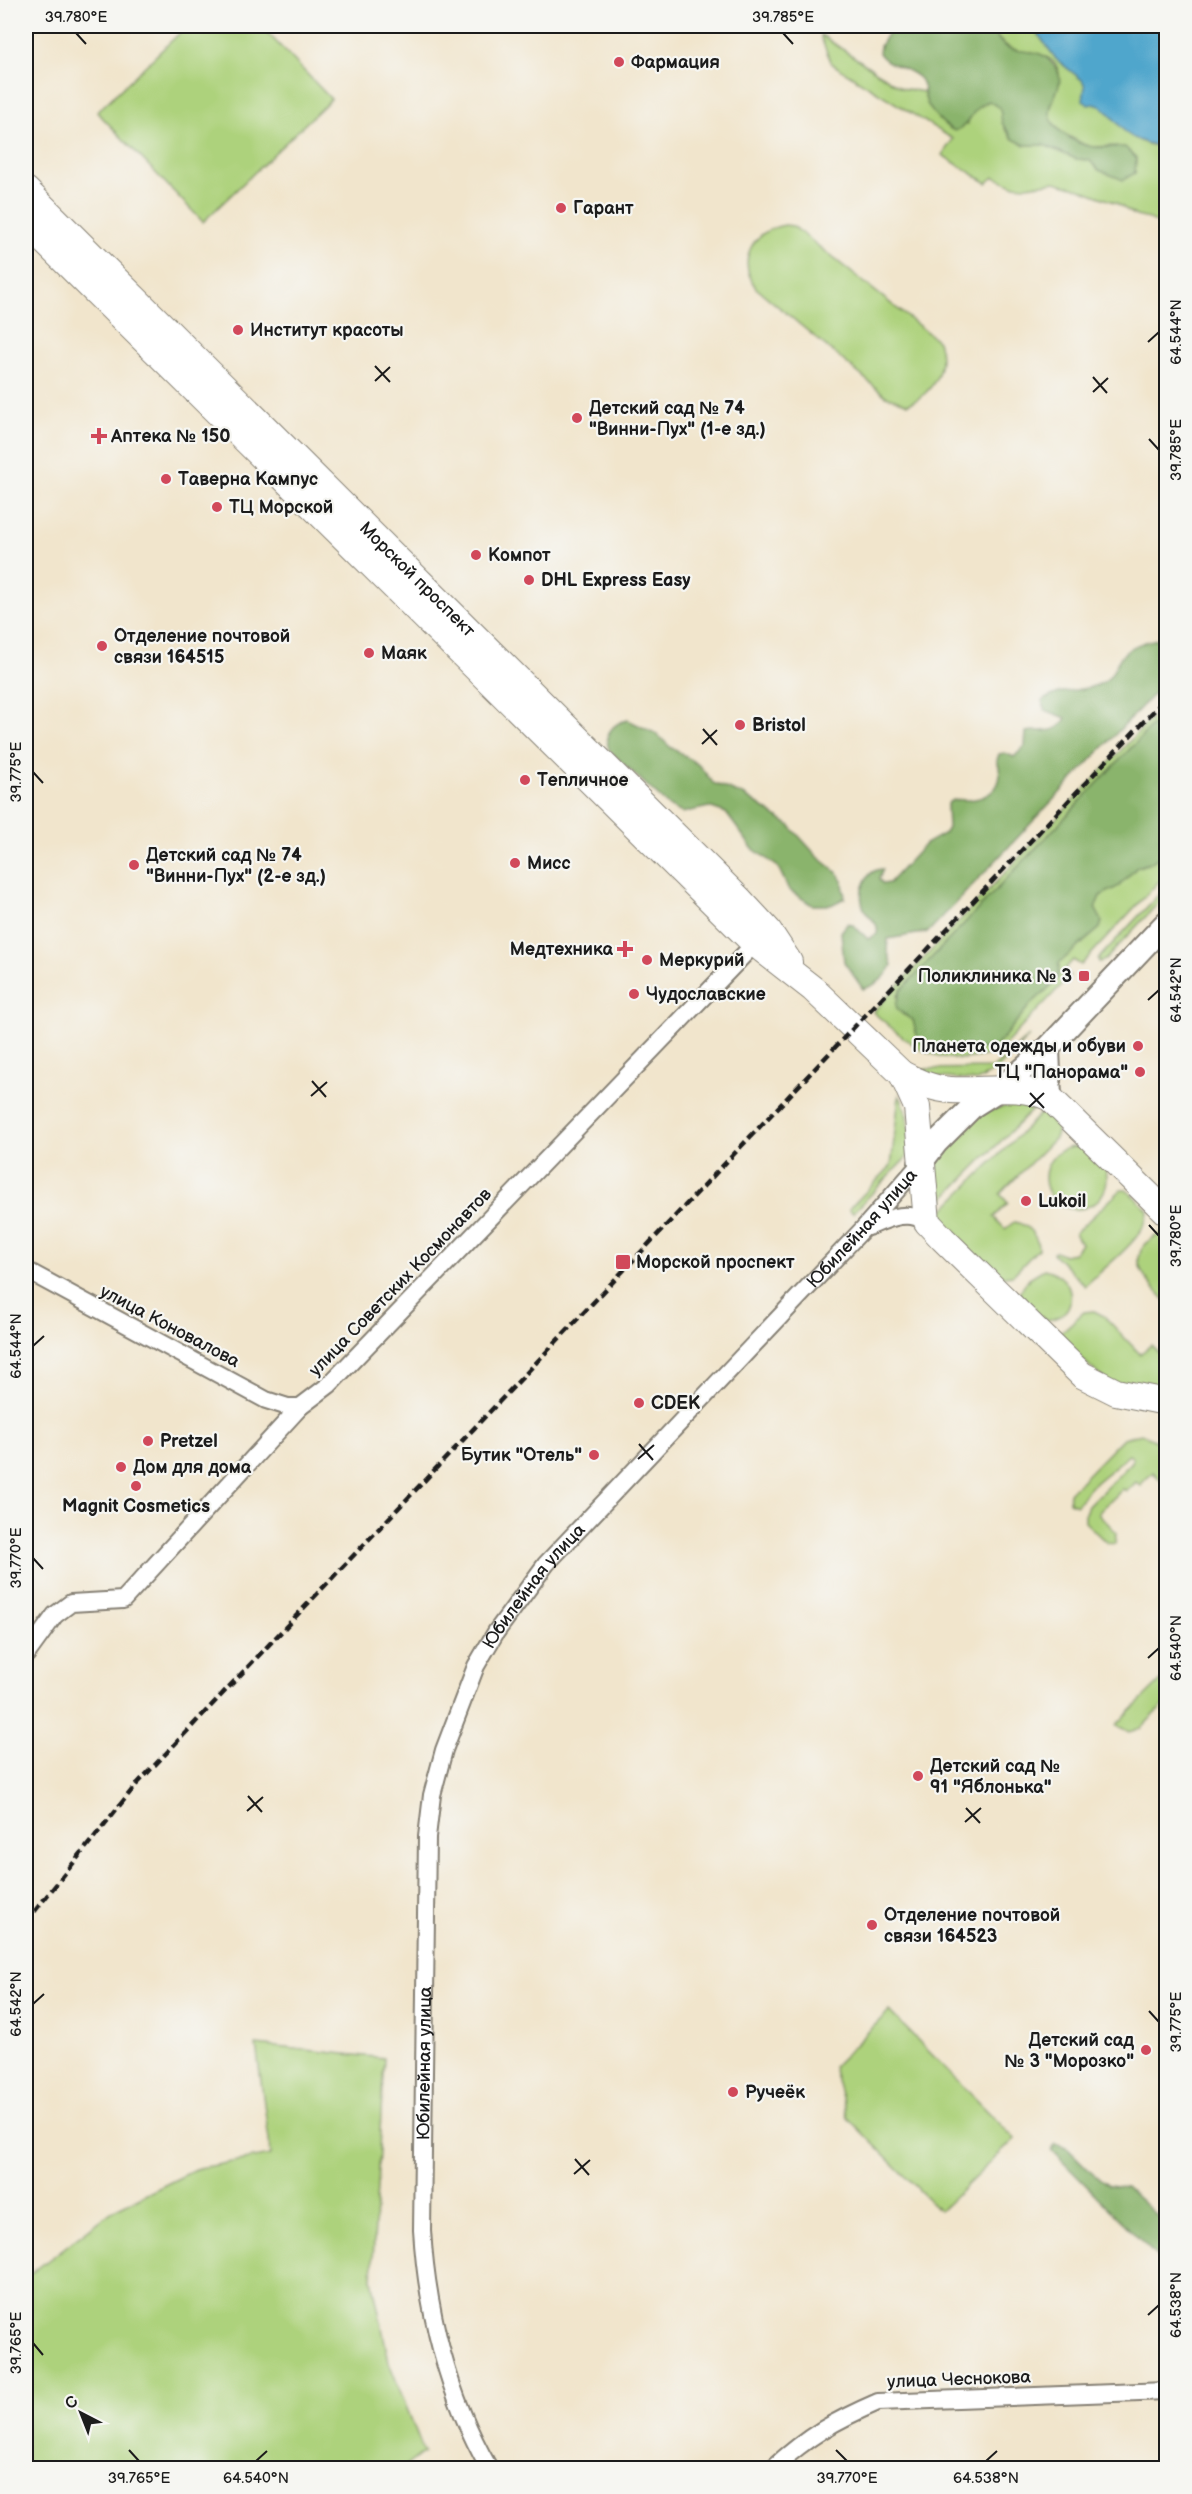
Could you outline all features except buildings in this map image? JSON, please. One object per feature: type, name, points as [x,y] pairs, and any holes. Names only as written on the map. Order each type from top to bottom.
[{"type":"main road","name":"Морской проспект","points":[[26,190],[162,342]]},
{"type":"main road","name":"Морской проспект","points":[[26,223],[162,342],[799,977],[902,1074],[938,1088],[1038,1092],[1050,1098],[1167,1212]]},
{"type":"main road","name":"Юбилейная улица","points":[[920,1164],[936,1143],[973,1106],[1000,1089],[1048,1048],[1167,923]]},
{"type":"main road","points":[[1048,1048],[1050,1098]]},
{"type":"main road","name":"Морской проспект","points":[[902,1074],[916,1107],[927,1222]]},
{"type":"main road","points":[[927,1222],[1082,1375],[1116,1392],[1167,1402]]},
{"type":"street","name":"улица Советских Космонавтов","points":[[26,1655],[55,1615],[71,1603],[123,1600],[300,1407],[316,1398],[329,1385],[761,937]]},
{"type":"street","name":"Юбилейная улица","points":[[489,2469],[464,2418],[445,2362],[425,2266],[422,2230],[427,2018],[426,1837],[432,1795],[444,1750],[476,1666],[496,1632],[546,1564],[862,1230],[920,1164]]},
{"type":"street","points":[[862,1230],[893,1216],[918,1216],[927,1222]]},
{"type":"street","name":"улица Коновалова","points":[[26,1270],[266,1400],[288,1407],[300,1407]]},
{"type":"street","name":"улица Чеснокова","points":[[773,2469],[798,2445],[834,2421],[878,2402],[1167,2391]]},
{"type":"green space","points":[[187,26],[261,26],[331,99],[203,222],[97,112]]},
{"type":"green space","points":[[892,26],[992,26],[997,38],[1011,49],[1043,55],[1056,68],[1060,81],[1050,111],[1054,124],[1065,135],[1087,146],[1125,147],[1136,158],[1135,173],[1123,180],[1099,170],[1089,160],[1076,159],[1044,145],[1025,145],[1013,139],[1002,123],[1000,108],[989,101],[983,103],[961,128],[955,131],[951,129],[930,109],[919,78],[887,61],[879,53],[880,46]]},
{"type":"green space","points":[[992,26],[1032,26],[1056,59],[1082,80],[1094,103],[1110,114],[1132,136],[1152,145],[1166,146],[1166,227],[1136,216],[1116,203],[1055,182],[1027,186],[1013,185],[994,177],[987,183],[942,155],[953,139],[832,64],[821,38],[821,35],[901,88],[924,92],[927,104],[967,124],[973,112],[989,101],[1000,108],[1005,129],[1013,139],[1025,145],[1044,145],[1076,159],[1089,160],[1099,170],[1117,177],[1135,173],[1136,158],[1117,146],[1092,147],[1061,132],[1051,120],[1049,113],[1059,83],[1059,73],[1055,63],[1038,54],[1007,46],[998,38]]},
{"type":"green space","points":[[785,225],[793,226],[938,341],[941,361],[939,370],[925,393],[908,404],[886,396],[756,288],[748,267],[751,248],[756,239],[764,233]]},
{"type":"green space","points":[[1166,637],[1166,681],[928,932],[888,939],[887,950],[892,965],[880,980],[863,989],[844,962],[841,932],[848,923],[868,939],[877,934],[875,922],[865,910],[862,900],[863,888],[868,877],[877,870],[883,869],[879,879],[883,884],[889,883],[925,844],[945,833],[948,828],[947,807],[949,802],[976,799],[990,793],[995,788],[1000,776],[997,760],[999,754],[1005,753],[1014,757],[1025,746],[1026,732],[1054,730],[1062,724],[1066,718],[1045,710],[1042,701],[1057,694],[1087,688],[1106,681],[1125,652],[1142,643]]},
{"type":"green space","points":[[1166,703],[1166,711],[897,996],[902,1014],[913,1020],[923,1045],[948,1052],[967,1045],[994,1049],[1030,1005],[1055,982],[1058,977],[1059,963],[1100,928],[1102,921],[1095,908],[1100,896],[1119,886],[1137,867],[1150,863],[1166,852],[1166,874],[1081,965],[1073,960],[1065,969],[1070,976],[1002,1048],[983,1056],[956,1059],[929,1053],[906,1040],[873,1012]]},
{"type":"green space","points":[[1166,711],[1166,852],[1150,863],[1137,867],[1119,886],[1100,896],[1095,908],[1102,921],[1100,928],[1059,963],[1058,977],[1055,982],[1030,1005],[994,1049],[973,1049],[967,1045],[948,1052],[923,1045],[918,1040],[913,1020],[897,1010],[896,1004],[901,990]]},
{"type":"green space","points":[[628,720],[657,734],[670,747],[699,765],[713,783],[745,796],[789,825],[817,856],[838,873],[843,883],[845,898],[831,905],[812,905],[789,890],[778,867],[752,848],[726,813],[709,807],[682,813],[670,807],[609,750],[608,739],[611,730],[622,721]]},
{"type":"green space","points":[[1166,887],[1166,895],[1105,960],[1099,962],[1098,959]]},
{"type":"green space","points":[[1029,1036],[998,1069],[977,1081],[916,1075],[923,1069],[993,1068]]},
{"type":"green space","points":[[899,1095],[909,1125],[907,1157],[853,1213],[849,1209],[891,1166]]},
{"type":"green space","points":[[1015,1105],[1034,1108],[937,1205],[935,1180],[938,1162],[952,1136],[974,1118],[1001,1107]]},
{"type":"green space","points":[[1044,1110],[1056,1122],[1057,1134],[1000,1194],[1008,1203],[994,1217],[1005,1229],[1014,1222],[1028,1228],[1036,1240],[1038,1249],[1013,1275],[996,1277],[939,1224],[939,1214]]},
{"type":"green space","points":[[1076,1147],[1093,1152],[1098,1156],[1102,1161],[1107,1178],[1102,1195],[1098,1200],[1093,1204],[1076,1209],[1059,1204],[1054,1200],[1050,1195],[1045,1178],[1050,1161],[1054,1156],[1059,1152]]},
{"type":"green space","points":[[1121,1190],[1127,1190],[1148,1210],[1146,1220],[1133,1241],[1085,1286],[1053,1253],[1056,1251],[1064,1255],[1074,1253],[1081,1244],[1075,1233]]},
{"type":"green space","points":[[1166,1231],[1166,1301],[1143,1273],[1139,1264],[1139,1255],[1143,1247],[1152,1239]]},
{"type":"green space","points":[[1044,1269],[1056,1273],[1064,1280],[1069,1288],[1070,1297],[1069,1306],[1064,1313],[1055,1318],[1043,1320],[1017,1296],[1029,1278]]},
{"type":"green space","points":[[1094,1311],[1104,1316],[1140,1354],[1151,1345],[1166,1359],[1166,1396],[1111,1386],[1057,1336],[1084,1312]]},
{"type":"green space","points":[[1142,1434],[1166,1446],[1166,1486],[1153,1472],[1140,1485],[1136,1482],[1127,1491],[1123,1489],[1098,1513],[1116,1532],[1115,1544],[1107,1543],[1085,1522],[1085,1513],[1088,1506],[1132,1462],[1133,1458],[1129,1455],[1089,1488],[1077,1505],[1069,1502],[1069,1493],[1123,1438]]},
{"type":"green space","points":[[1166,1676],[1166,1703],[1141,1728],[1129,1732],[1116,1725]]},
{"type":"green space","points":[[889,2011],[1015,2139],[940,2211],[848,2118],[833,2067]]},
{"type":"green space","points":[[256,2045],[384,2058],[372,2279],[389,2362],[424,2452],[403,2468],[26,2468],[26,2277],[114,2210],[199,2168],[271,2155]]},
{"type":"green space","points":[[1056,2144],[1068,2149],[1093,2174],[1109,2185],[1126,2187],[1166,2224],[1166,2266],[1051,2150]]},
{"type":"water","points":[[1032,26],[1166,26],[1166,146],[1147,143],[1133,137],[1124,131],[1105,109],[1094,104],[1088,105],[1083,100],[1085,86],[1082,80],[1056,59]]},
{"type":"railway","points":[[26,1922],[136,1785],[1166,698]]},
{"type":"place","name":"Фармация","points":[[619,62]]},
{"type":"place","name":"Гарант","points":[[561,208]]},
{"type":"place","name":"Институт красоты","points":[[238,330]]},
{"type":"place","name":"Детский сад № 74 \"Винни-Пух\" (1-е зд.)","points":[[577,418]]},
{"type":"place","name":"Аптека № 150","points":[[99,436]]},
{"type":"place","name":"Таверна Кампус","points":[[166,479]]},
{"type":"place","name":"ТЦ Морской","points":[[217,507]]},
{"type":"place","name":"Компот","points":[[476,555]]},
{"type":"place","name":"DHL Express Easy","points":[[529,580]]},
{"type":"place","name":"Отделение почтовой связи 164515","points":[[102,646]]},
{"type":"place","name":"Маяк","points":[[369,653]]},
{"type":"place","name":"Bristol","points":[[740,725]]},
{"type":"place","name":"Тепличное","points":[[525,780]]},
{"type":"place","name":"Мисс","points":[[515,863]]},
{"type":"place","name":"Детский сад № 74 \"Винни-Пух\" (2-е зд.)","points":[[134,865]]},
{"type":"place","name":"Медтехника","points":[[625,949]]},
{"type":"place","name":"Меркурий","points":[[647,960]]},
{"type":"place","name":"Поликлиника № 3","points":[[1084,976]]},
{"type":"place","name":"Чудославские","points":[[634,994]]},
{"type":"place","name":"Планета одежды и обуви","points":[[1138,1046]]},
{"type":"place","name":"ТЦ \"Панорама\"","points":[[1140,1072]]},
{"type":"place","name":"Lukoil","points":[[1026,1201]]},
{"type":"place","name":"Морской проспект","points":[[623,1262]]},
{"type":"place","name":"CDEK","points":[[639,1403]]},
{"type":"place","name":"Pretzel","points":[[148,1441]]},
{"type":"place","name":"Бутик \"Отель\"","points":[[594,1455]]},
{"type":"place","name":"Дом для дома","points":[[121,1467]]},
{"type":"place","name":"Magnit Cosmetics","points":[[136,1486]]},
{"type":"place","name":"Детский сад № 91 \"Яблонька\"","points":[[918,1776]]},
{"type":"place","name":"Отделение почтовой связи 164523","points":[[872,1925]]},
{"type":"place","name":"Детский сад № 3 \"Морозко\"","points":[[1146,2050]]},
{"type":"place","name":"Ручеёк","points":[[733,2092]]}]
